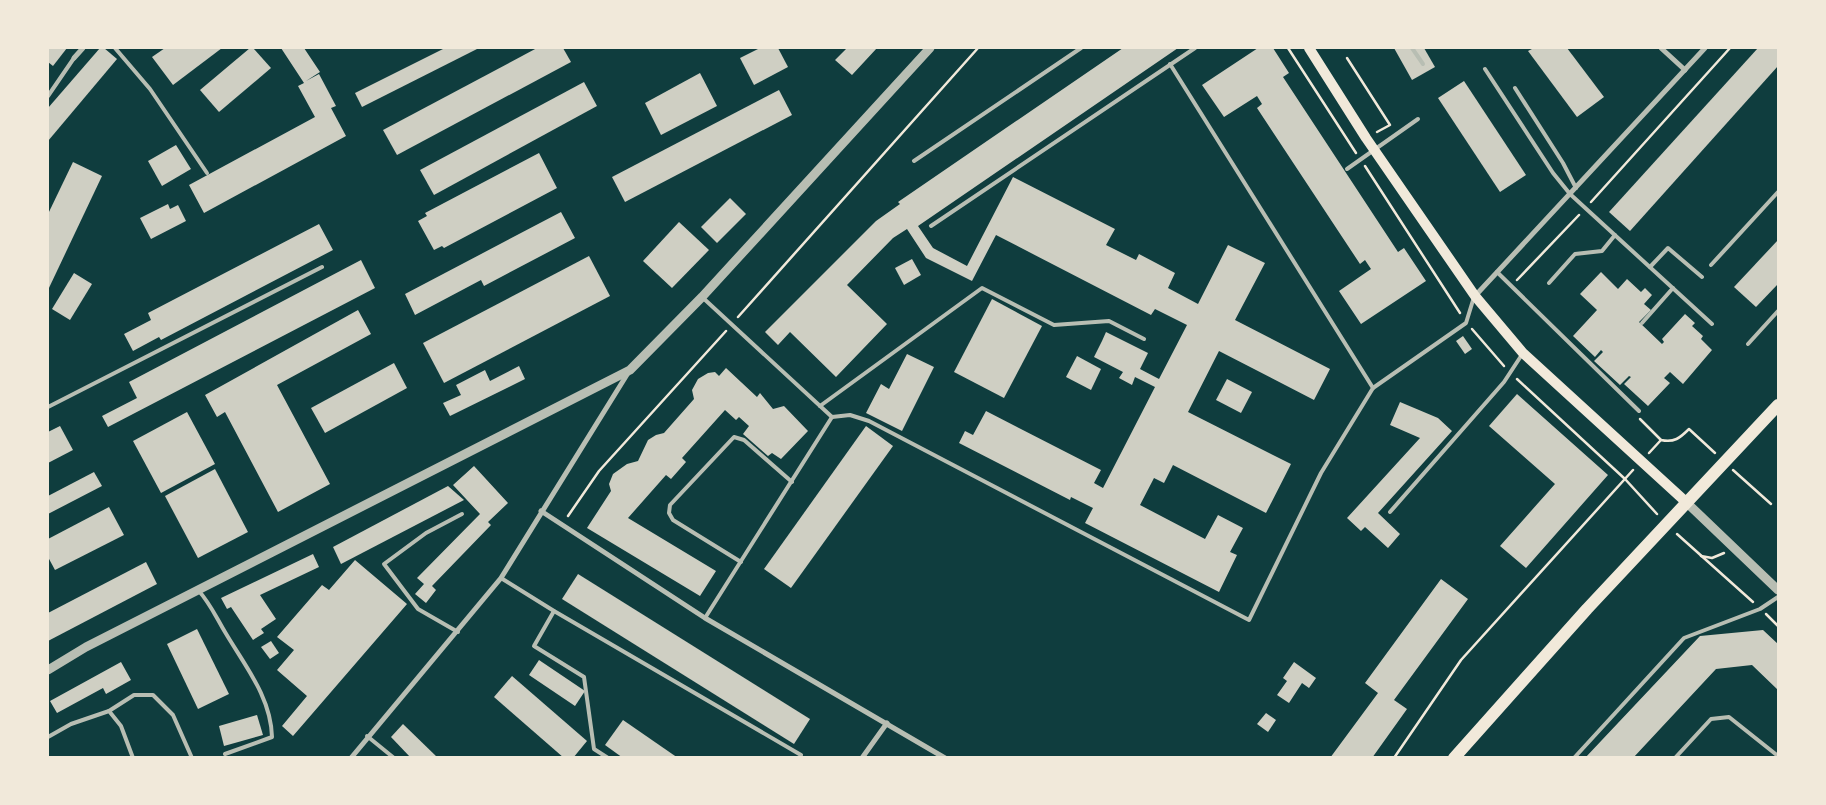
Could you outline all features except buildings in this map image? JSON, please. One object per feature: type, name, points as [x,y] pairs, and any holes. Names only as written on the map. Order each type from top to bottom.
[{"type":"main road","points":[[1312,48],[1366,138],[1475,296],[1524,353],[1686,502]]},
{"type":"main road","points":[[1454,758],[1686,502],[1778,405]]},
{"type":"street","points":[[74,58],[83,48]]},
{"type":"street","points":[[352,758],[368,736],[458,632],[501,578],[630,370],[702,297],[930,48]]},
{"type":"street","points":[[1661,48],[1685,70]]},
{"type":"street","points":[[1475,296],[1705,48]]},
{"type":"street","points":[[48,670],[86,647],[630,370]]},
{"type":"street","points":[[1686,502],[1778,590]]},
{"type":"street","points":[[541,511],[705,618],[945,758]]},
{"type":"street","points":[[862,758],[887,723]]},
{"type":"lane","points":[[116,48],[150,88],[207,173]]},
{"type":"lane","points":[[914,161],[1081,48]]},
{"type":"lane","points":[[931,226],[1194,48]]},
{"type":"lane","points":[[1412,48],[1423,64]]},
{"type":"lane","points":[[48,96],[74,58]]},
{"type":"lane","points":[[1170,64],[1373,388]]},
{"type":"lane","points":[[1485,69],[1553,174],[1570,194],[1712,324]]},
{"type":"lane","points":[[1515,88],[1563,163],[1576,188]]},
{"type":"lane","points":[[1347,169],[1418,119]]},
{"type":"lane","points":[[1711,265],[1778,192]]},
{"type":"lane","points":[[1549,283],[1575,254],[1602,251],[1615,235]]},
{"type":"lane","points":[[1650,267],[1668,248],[1702,277]]},
{"type":"lane","points":[[48,407],[322,267]]},
{"type":"lane","points":[[1497,272],[1639,411]]},
{"type":"lane","points":[[820,406],[982,288],[1054,325],[1109,321],[1144,339]]},
{"type":"lane","points":[[1642,322],[1673,288]]},
{"type":"lane","points":[[702,297],[832,417],[850,415],[869,421],[1249,620],[1321,474],[1373,388],[1466,323],[1475,296]]},
{"type":"lane","points":[[1748,344],[1778,311]]},
{"type":"lane","points":[[1390,512],[1504,382],[1524,353]]},
{"type":"lane","points":[[705,618],[832,417]]},
{"type":"lane","points":[[741,562],[673,520],[669,513],[670,505],[734,437],[744,440],[792,482]]},
{"type":"lane","points":[[458,632],[418,608],[384,564],[426,533],[462,514]]},
{"type":"lane","points":[[501,578],[801,755]]},
{"type":"lane","points":[[198,590],[210,604],[259,687],[272,720],[272,737],[225,754]]},
{"type":"lane","points":[[1574,758],[1684,638],[1760,609],[1778,597]]},
{"type":"lane","points":[[554,611],[534,646],[584,677],[594,749],[608,758]]},
{"type":"lane","points":[[48,737],[71,724],[108,711],[134,696],[153,695],[173,715],[192,758]]},
{"type":"lane","points":[[108,711],[121,726],[133,758]]},
{"type":"lane","points":[[1675,758],[1711,718],[1729,717],[1778,756]]},
{"type":"lane","points":[[368,736],[394,758]]},
{"type":"path","points":[[562,525],[599,470],[978,48]]},
{"type":"path","points":[[1347,58],[1390,125],[1352,147]]},
{"type":"path","points":[[1661,440],[1674,440],[1689,429]]},
{"type":"path","points":[[1394,758],[1461,660],[1625,479]]},
{"type":"path","points":[[1726,551],[1712,558],[1698,554],[1778,626]]}]
